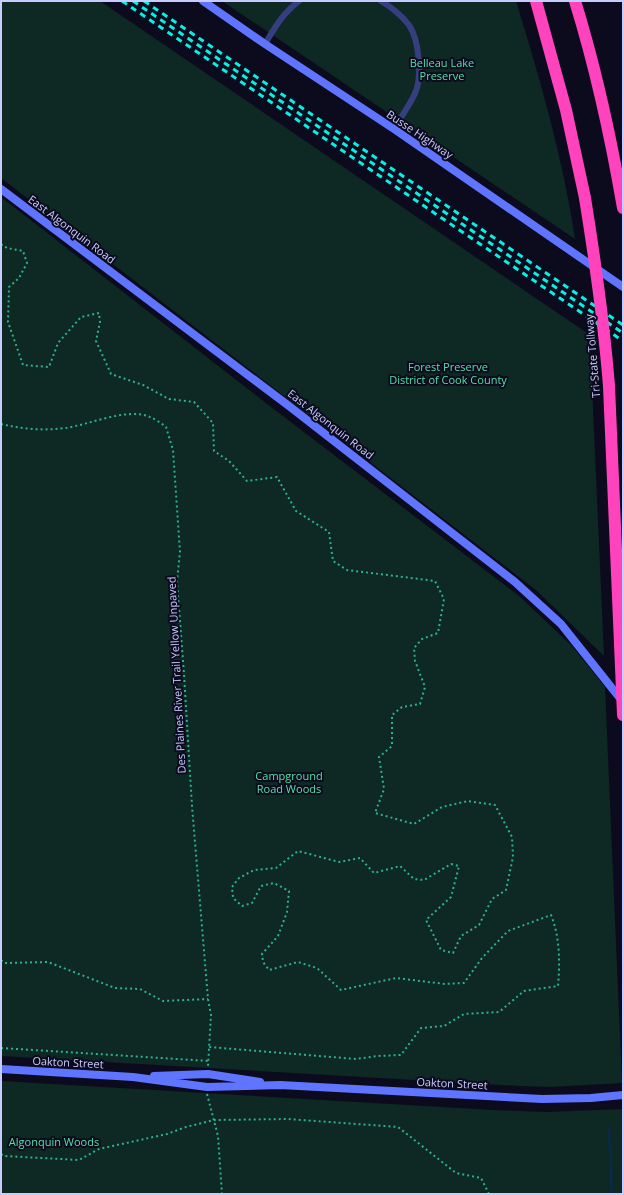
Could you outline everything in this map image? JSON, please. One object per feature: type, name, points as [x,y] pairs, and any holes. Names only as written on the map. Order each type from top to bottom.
[{"type":"highway","name":"Tri-State Tollway","points":[[536,1],[566,110],[585,198],[606,345],[623,715]]},
{"type":"highway","points":[[575,1],[584,28],[608,126],[623,208]]},
{"type":"main road","name":"Busse Highway","points":[[203,1],[265,44],[394,128],[623,287]]},
{"type":"main road","name":"East Algonquin Road","points":[[1,189],[289,406],[515,582],[561,624],[623,703]]},
{"type":"main road","name":"Oakton Street","points":[[1,1069],[133,1077],[207,1087],[280,1085],[542,1099],[623,1095]]},
{"type":"main road","name":"Oakton Street","points":[[133,1077],[208,1074],[280,1085]]},
{"type":"lane","points":[[265,44],[276,25],[289,9],[299,1]]},
{"type":"lane","points":[[381,1],[392,8],[409,26],[419,52],[419,71],[416,91],[394,128]]},
{"type":"path","points":[[1,244],[7,248],[23,251],[26,262],[19,278],[9,287],[8,322],[23,365],[49,367],[58,343],[77,322],[82,317],[99,313],[100,322],[96,341],[112,374],[143,385],[169,399],[194,402],[213,424],[214,451],[229,461],[247,481],[277,477],[296,512],[329,532],[333,562],[348,570],[435,581],[444,599],[438,633],[422,639],[414,648],[415,661],[425,687],[420,704],[402,707],[392,715],[392,746],[379,757],[384,789],[375,813],[414,824],[442,807],[468,801],[495,805],[512,836],[513,857],[506,890],[492,899],[480,925],[461,936],[453,953],[441,950],[426,920],[451,897],[459,866],[451,864],[424,880],[414,879],[400,866],[374,873],[360,858],[338,862],[298,851],[276,868],[254,870],[239,878],[232,887],[233,898],[242,906],[252,902],[261,886],[274,883],[289,891],[287,912],[278,936],[262,954],[263,962],[269,970],[298,962],[316,968],[341,990],[396,978],[445,984],[464,983],[482,958],[508,931],[551,916],[556,928],[559,965],[558,986],[524,991],[499,1012],[464,1014],[444,1026],[421,1028],[401,1055],[356,1059],[209,1047]]},
{"type":"path","name":"Des Plaines River Trail Yellow Unpaved","points":[[1,424],[15,428],[44,430],[66,428],[129,413],[149,416],[166,427],[173,450],[180,552],[177,581],[192,806],[208,999],[211,1015],[208,1068]]},
{"type":"path","points":[[1,960],[5,963],[48,962],[115,988],[140,989],[163,1001],[208,999]]},
{"type":"path","points":[[1,1048],[209,1061]]},
{"type":"path","points":[[207,1093],[218,1136],[222,1194]]},
{"type":"path","points":[[1,1154],[4,1156],[79,1160],[99,1149],[167,1134],[186,1127],[214,1120],[288,1119],[398,1127],[456,1173],[481,1178],[489,1194]]},
{"type":"green space","name":"Forest Preserve District of Cook County","points":[[1,1],[100,1],[587,333],[592,386],[604,656],[536,590],[1,178]]},
{"type":"green space","name":"Belleau Lake Preserve","points":[[222,1],[516,1],[534,60],[557,149],[575,239]]},
{"type":"green space","name":"Campground Road Woods","points":[[1,197],[271,407],[518,595],[571,645],[605,687],[622,1083],[550,1087],[519,1086],[1,1056]]},
{"type":"green space","name":"Algonquin Woods","points":[[1,1081],[493,1110],[547,1112],[623,1109],[623,1194],[1,1194]]},
{"type":"waterway","points":[[609,1127],[612,1194]]},
{"type":"railway","points":[[122,1],[623,341]]},
{"type":"railway","points":[[133,1],[623,333]]},
{"type":"railway","points":[[144,1],[623,325]]}]
